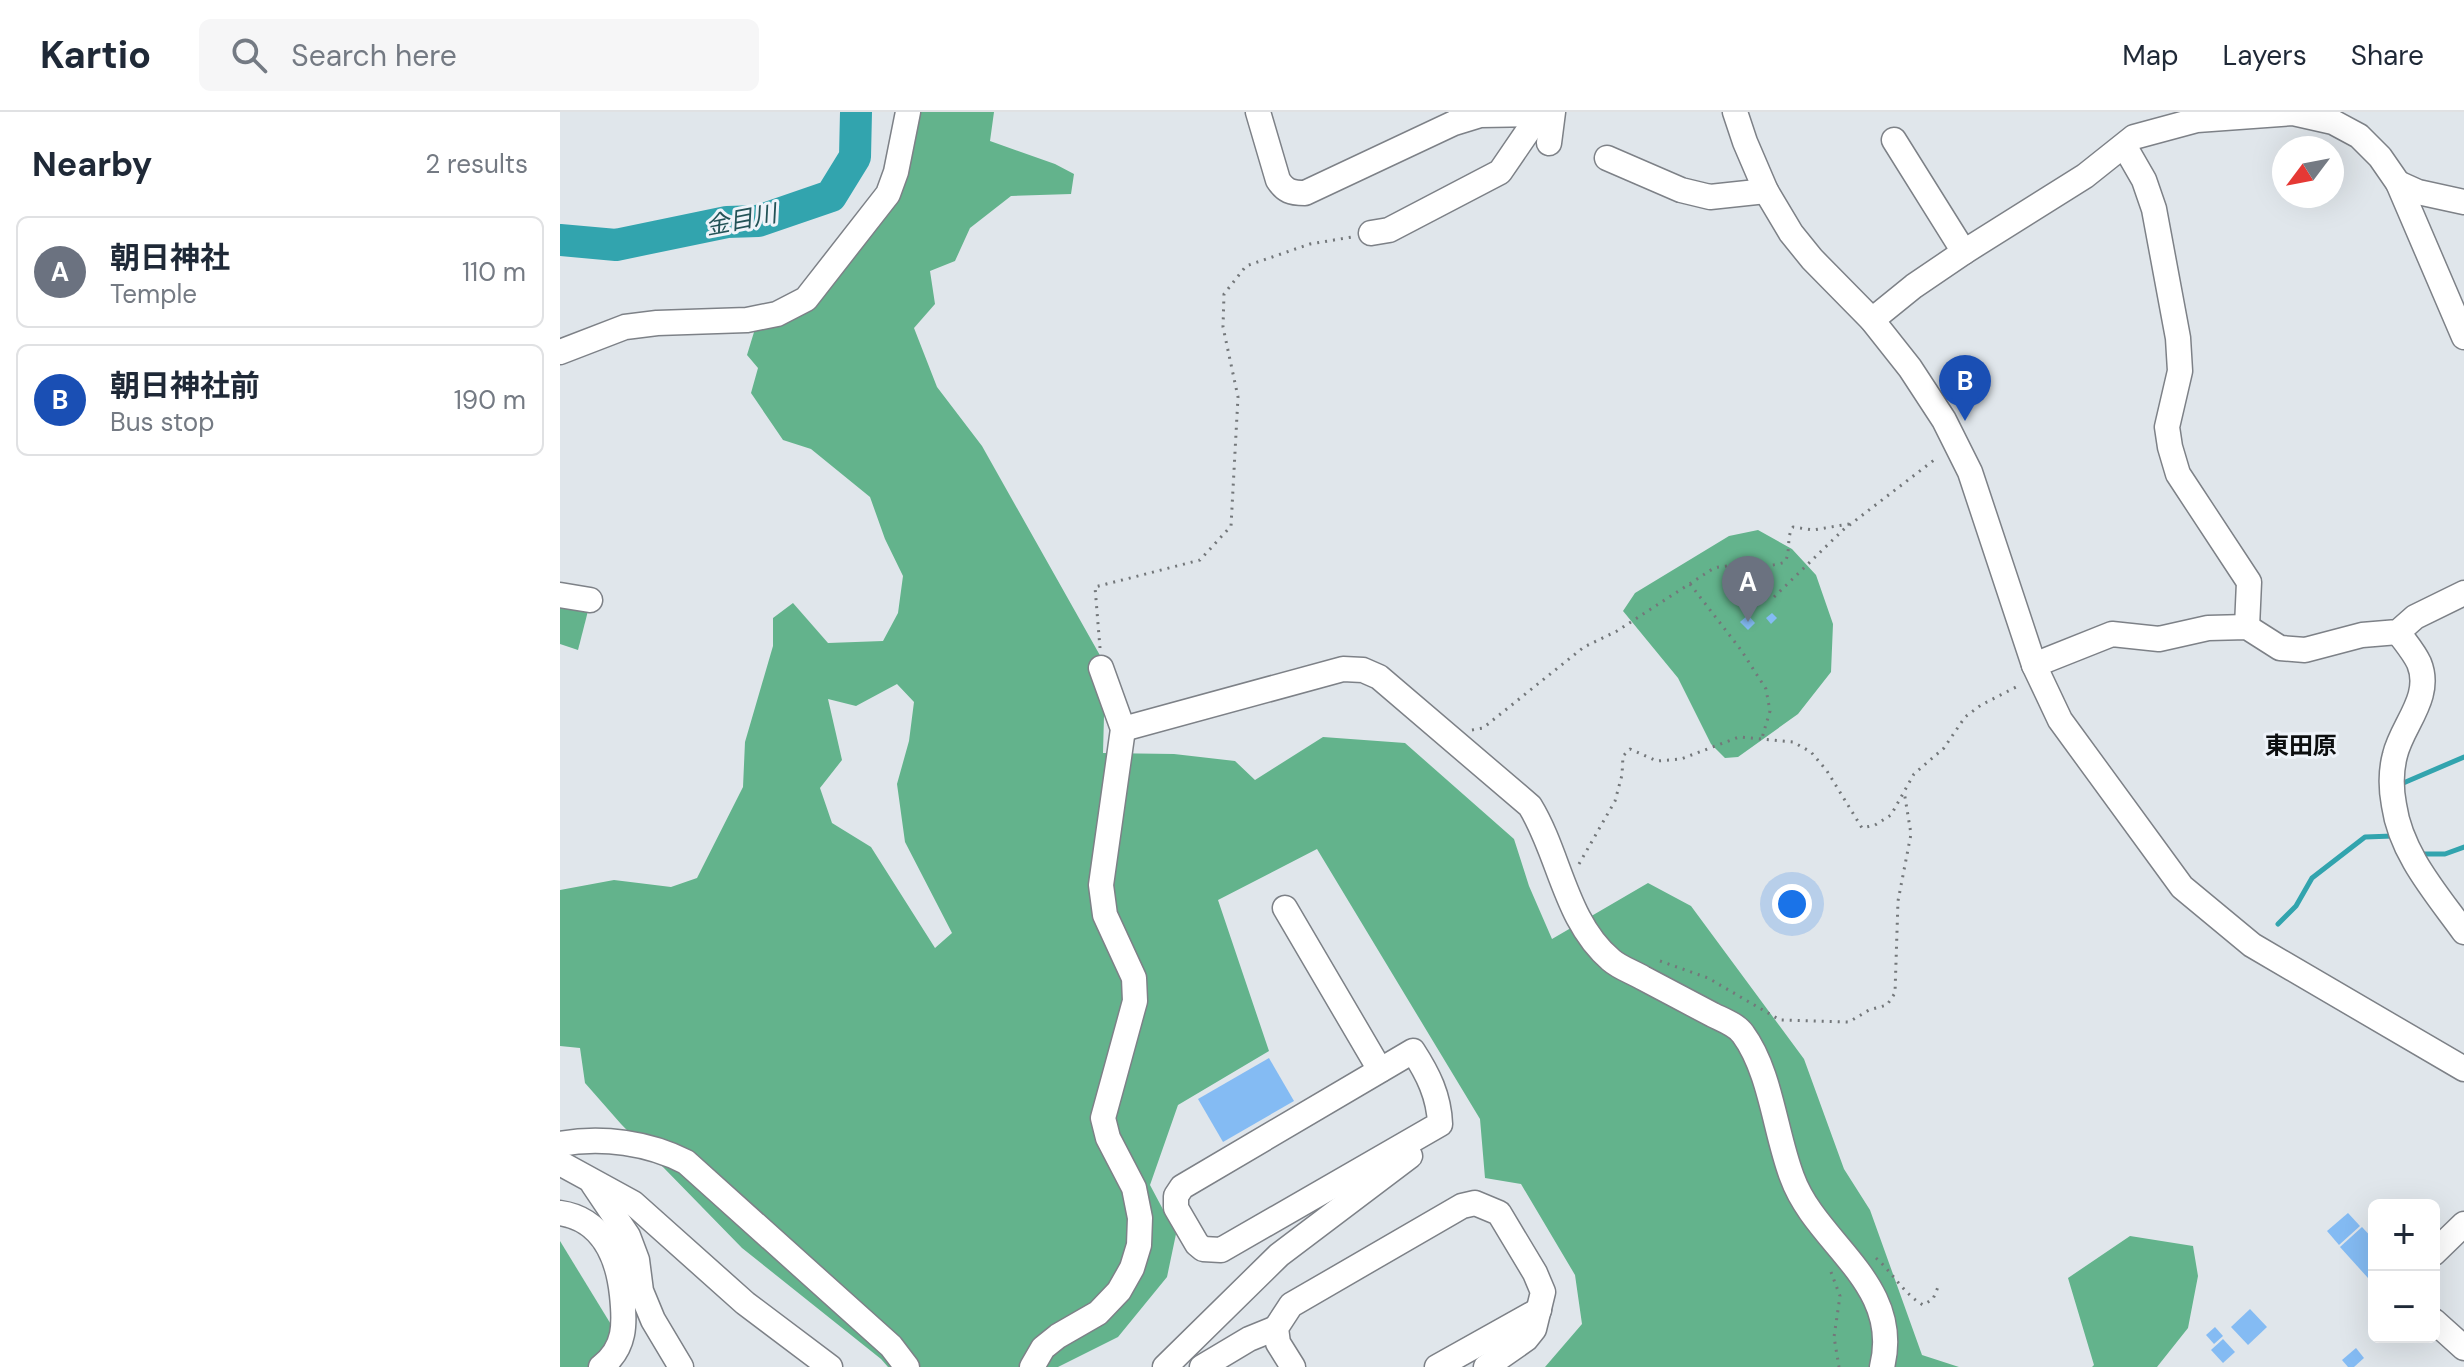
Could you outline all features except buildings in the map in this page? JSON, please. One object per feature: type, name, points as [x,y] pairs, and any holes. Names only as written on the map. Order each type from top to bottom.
[{"type":"street","points":[[560,352],[625,327],[747,320],[777,314],[806,299],[888,194],[896,172],[908,112]]},
{"type":"street","points":[[1258,112],[1278,180],[1291,193],[1305,193],[1454,123],[1480,115],[1544,113]]},
{"type":"street","points":[[1735,112],[1766,191],[1791,233],[1872,320],[1910,368],[1957,443],[1970,472],[2037,670],[2060,720],[2182,887],[2252,945],[2464,1069]]},
{"type":"street","points":[[1544,113],[1549,143]]},
{"type":"street","points":[[1371,233],[1389,230],[1500,172],[1544,113]]},
{"type":"street","points":[[1872,320],[1964,252],[2085,176],[2134,137],[2197,120],[2293,113],[2333,122],[2359,136],[2380,157],[2398,183],[2464,337]]},
{"type":"street","points":[[1894,140],[1964,252]]},
{"type":"street","points":[[2125,147],[2144,180],[2154,209],[2178,338],[2180,371],[2167,427],[2170,447],[2178,474],[2249,582],[2247,627]]},
{"type":"street","points":[[1607,158],[1681,190],[1710,197],[1766,191]]},
{"type":"street","points":[[2398,183],[2418,192],[2464,202]]},
{"type":"street","points":[[2037,670],[2112,634],[2159,639],[2208,628],[2247,627],[2280,648],[2305,650],[2362,635],[2398,632],[2415,617],[2464,593]]},
{"type":"street","points":[[560,595],[590,600]]},
{"type":"street","points":[[2398,632],[2419,664],[2422,684],[2416,710],[2395,754],[2394,806],[2408,851],[2464,932]]},
{"type":"street","points":[[1032,1367],[1043,1348],[1098,1313],[1119,1291],[1132,1268],[1139,1245],[1140,1218],[1134,1188],[1108,1138],[1103,1118],[1135,1001],[1134,978],[1105,915],[1101,885],[1123,729],[1101,668]]},
{"type":"street","points":[[1123,729],[1343,669],[1363,670],[1379,677],[1530,806],[1541,824],[1571,903],[1586,931],[1612,961],[1741,1030],[1755,1053],[1802,1199],[1858,1269],[1876,1299],[1885,1338],[1882,1367]]},
{"type":"street","points":[[1285,908],[1380,1070]]},
{"type":"street","points":[[1413,1051],[1430,1077],[1440,1112],[1440,1124],[1405,1144],[1221,1250],[1203,1249],[1197,1244],[1176,1208],[1176,1196],[1182,1187],[1413,1051]]},
{"type":"street","points":[[560,1144],[579,1140],[620,1143],[663,1150],[686,1162],[891,1346],[907,1367]]},
{"type":"street","points":[[1165,1367],[1279,1255],[1410,1156],[1405,1144]]},
{"type":"street","points":[[560,1163],[633,1203],[745,1303],[830,1367]]},
{"type":"street","points":[[589,1178],[628,1236],[637,1260],[641,1291],[653,1320],[681,1367]]},
{"type":"street","points":[[1202,1367],[1249,1339],[1276,1328],[1291,1305],[1462,1206],[1475,1203],[1499,1213],[1543,1292],[1534,1329],[1526,1339],[1486,1367]]},
{"type":"street","points":[[560,1213],[581,1220],[593,1229],[614,1256],[619,1270],[625,1327],[614,1356],[601,1367]]},
{"type":"street","points":[[2440,1247],[2464,1224]]},
{"type":"street","points":[[1437,1367],[1539,1310]]},
{"type":"street","points":[[2440,1326],[2464,1348]]},
{"type":"street","points":[[1276,1328],[1278,1343],[1293,1367]]},
{"type":"path","points":[[1101,668],[1095,587],[1200,560],[1231,526],[1238,397],[1223,327],[1224,294],[1246,266],[1310,244],[1371,233]]},
{"type":"path","points":[[1774,597],[1849,524],[1957,443]]},
{"type":"path","points":[[1439,728],[1451,723],[1467,730],[1483,728],[1584,647],[1617,631],[1714,568],[1729,565],[1772,567],[1785,562],[1789,554],[1789,532],[1793,527],[1813,530],[1849,524]]},
{"type":"path","points":[[1690,584],[1741,650],[1766,689],[1770,711],[1762,738]]},
{"type":"path","points":[[1571,903],[1580,858],[1615,801],[1623,756],[1630,749],[1657,761],[1681,759],[1739,737],[1793,742],[1811,752],[1827,771],[1862,828],[1875,825],[1891,815],[1914,774],[1944,748],[1965,717],[2037,670]]},
{"type":"path","points":[[1649,957],[1708,978],[1780,1020],[1849,1022],[1869,1010],[1887,1005],[1895,993],[1898,901],[1911,834],[1904,791]]},
{"type":"path","points":[[1876,1259],[1888,1268],[1910,1297],[1923,1305],[1933,1299],[1938,1287]]},
{"type":"path","points":[[1830,1271],[1840,1296],[1834,1337],[1839,1367]]},
{"type":"green space","points":[[905,112],[994,112],[990,141],[1074,174],[1071,194],[1011,196],[970,228],[955,261],[930,271],[935,304],[914,328],[937,387],[982,446],[1124,698],[1104,716],[1103,753],[1174,754],[1235,761],[1255,780],[1323,737],[1405,743],[1514,839],[1529,886],[1552,939],[1648,883],[1691,906],[1804,1059],[1844,1169],[1870,1210],[1922,1355],[1959,1367],[1545,1367],[1582,1324],[1575,1275],[1521,1184],[1485,1178],[1480,1119],[1317,849],[1218,900],[1269,1051],[1178,1105],[1150,1185],[1176,1234],[1167,1277],[1118,1337],[1058,1367],[888,1367],[742,1248],[621,1124],[585,1083],[580,1048],[560,1046],[560,890],[614,880],[671,887],[697,878],[743,787],[745,742],[773,646],[773,618],[793,603],[828,643],[883,641],[898,613],[903,576],[870,497],[811,449],[783,440],[751,393],[758,368],[747,355],[758,319],[792,316],[886,175]],"holes":[[[897,684],[914,702],[909,741],[897,784],[905,842],[952,933],[935,948],[871,847],[832,823],[820,788],[842,760],[828,699],[856,706]]]},
{"type":"green space","points":[[1758,530],[1792,549],[1816,575],[1833,624],[1831,672],[1798,714],[1738,757],[1725,758],[1711,744],[1678,678],[1623,611],[1635,593],[1729,536]]},
{"type":"green space","points":[[560,601],[589,607],[578,650],[560,644]]},
{"type":"green space","points":[[2130,1236],[2193,1246],[2198,1276],[2188,1328],[2157,1367],[2092,1367],[2094,1365],[2068,1278]]},
{"type":"green space","points":[[560,1241],[626,1349],[612,1367],[560,1367]]},
{"type":"waterway","name":"金目川","points":[[560,240],[616,245],[727,222],[758,221],[831,196],[855,157],[856,112]]},
{"type":"waterway","points":[[2401,784],[2464,757]]},
{"type":"waterway","points":[[2278,924],[2296,906],[2312,878],[2365,837],[2393,836]]},
{"type":"waterway","points":[[2424,854],[2445,854],[2464,847]]},
{"type":"place","name":"朝日神社前","points":[[1965,421]]},
{"type":"place","name":"朝日神社","points":[[1748,622]]},
{"type":"district","name":"東田原","points":[[2301,746]]}]
